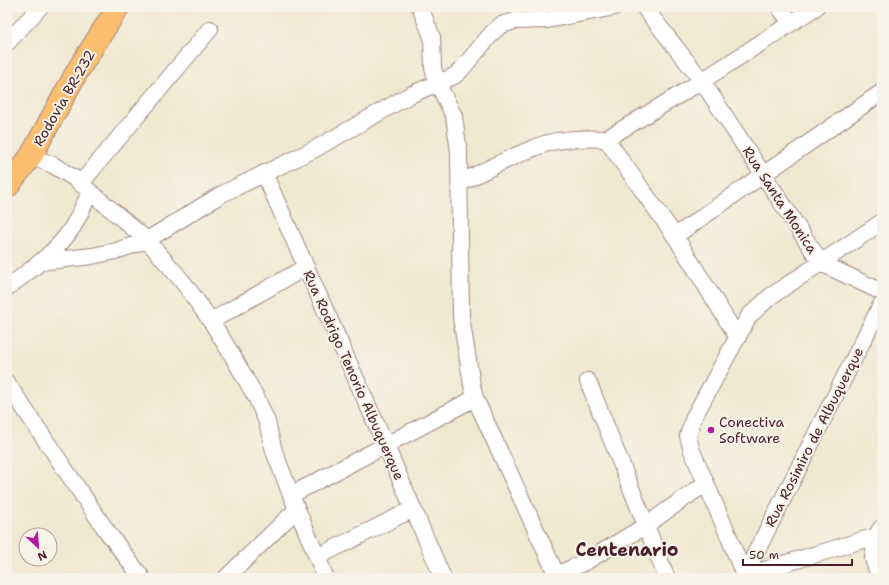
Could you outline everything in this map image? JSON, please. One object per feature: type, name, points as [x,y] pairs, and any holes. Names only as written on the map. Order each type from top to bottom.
[{"type":"highway","name":"Rodovia BR-232","points":[[7,187],[30,156],[78,70],[118,7]]},
{"type":"street","points":[[7,44],[40,7]]},
{"type":"street","points":[[420,7],[432,38],[433,68],[437,82],[454,116],[459,152],[461,317],[472,386],[475,398],[555,577],[587,561],[645,526],[706,483]]},
{"type":"street","points":[[40,262],[92,256],[116,251],[146,240],[222,194],[315,149],[410,95],[437,82],[454,76],[493,32],[501,26],[516,20],[547,20],[615,7]]},
{"type":"street","name":"Rua Santa Monica","points":[[644,7],[702,81],[821,263],[882,292]]},
{"type":"street","points":[[779,7],[791,23]]},
{"type":"street","points":[[460,183],[495,165],[539,146],[576,139],[606,139],[702,81],[816,7]]},
{"type":"street","points":[[7,288],[58,246],[70,231],[85,188],[210,29]]},
{"type":"street","points":[[675,236],[882,92]]},
{"type":"street","points":[[606,139],[675,236],[738,338]]},
{"type":"street","points":[[30,156],[53,165],[85,188],[146,240],[183,282],[211,321],[232,354],[257,399],[267,422],[274,451],[326,578]]},
{"type":"street","name":"Rua Rodrigo Tenorio Albuquerque","points":[[264,173],[386,446],[443,578]]},
{"type":"street","points":[[879,532],[744,577],[730,537],[692,451],[688,436],[694,417],[749,316],[771,296],[882,222]]},
{"type":"street","points":[[211,321],[306,267]]},
{"type":"street","name":"Rua Rosimiro de Albuquerque","points":[[744,577],[882,303]]},
{"type":"street","points":[[588,381],[667,578]]},
{"type":"street","points":[[7,383],[106,530],[142,578]]},
{"type":"street","points":[[226,578],[294,502],[386,446],[475,398]]},
{"type":"street","points":[[317,557],[413,509]]},
{"type":"street","points":[[879,532],[873,559],[880,578]]},
{"type":"place","name":"Conectiva Software","points":[[711,430]]},
{"type":"district","name":"Centenario","points":[[627,550]]}]
